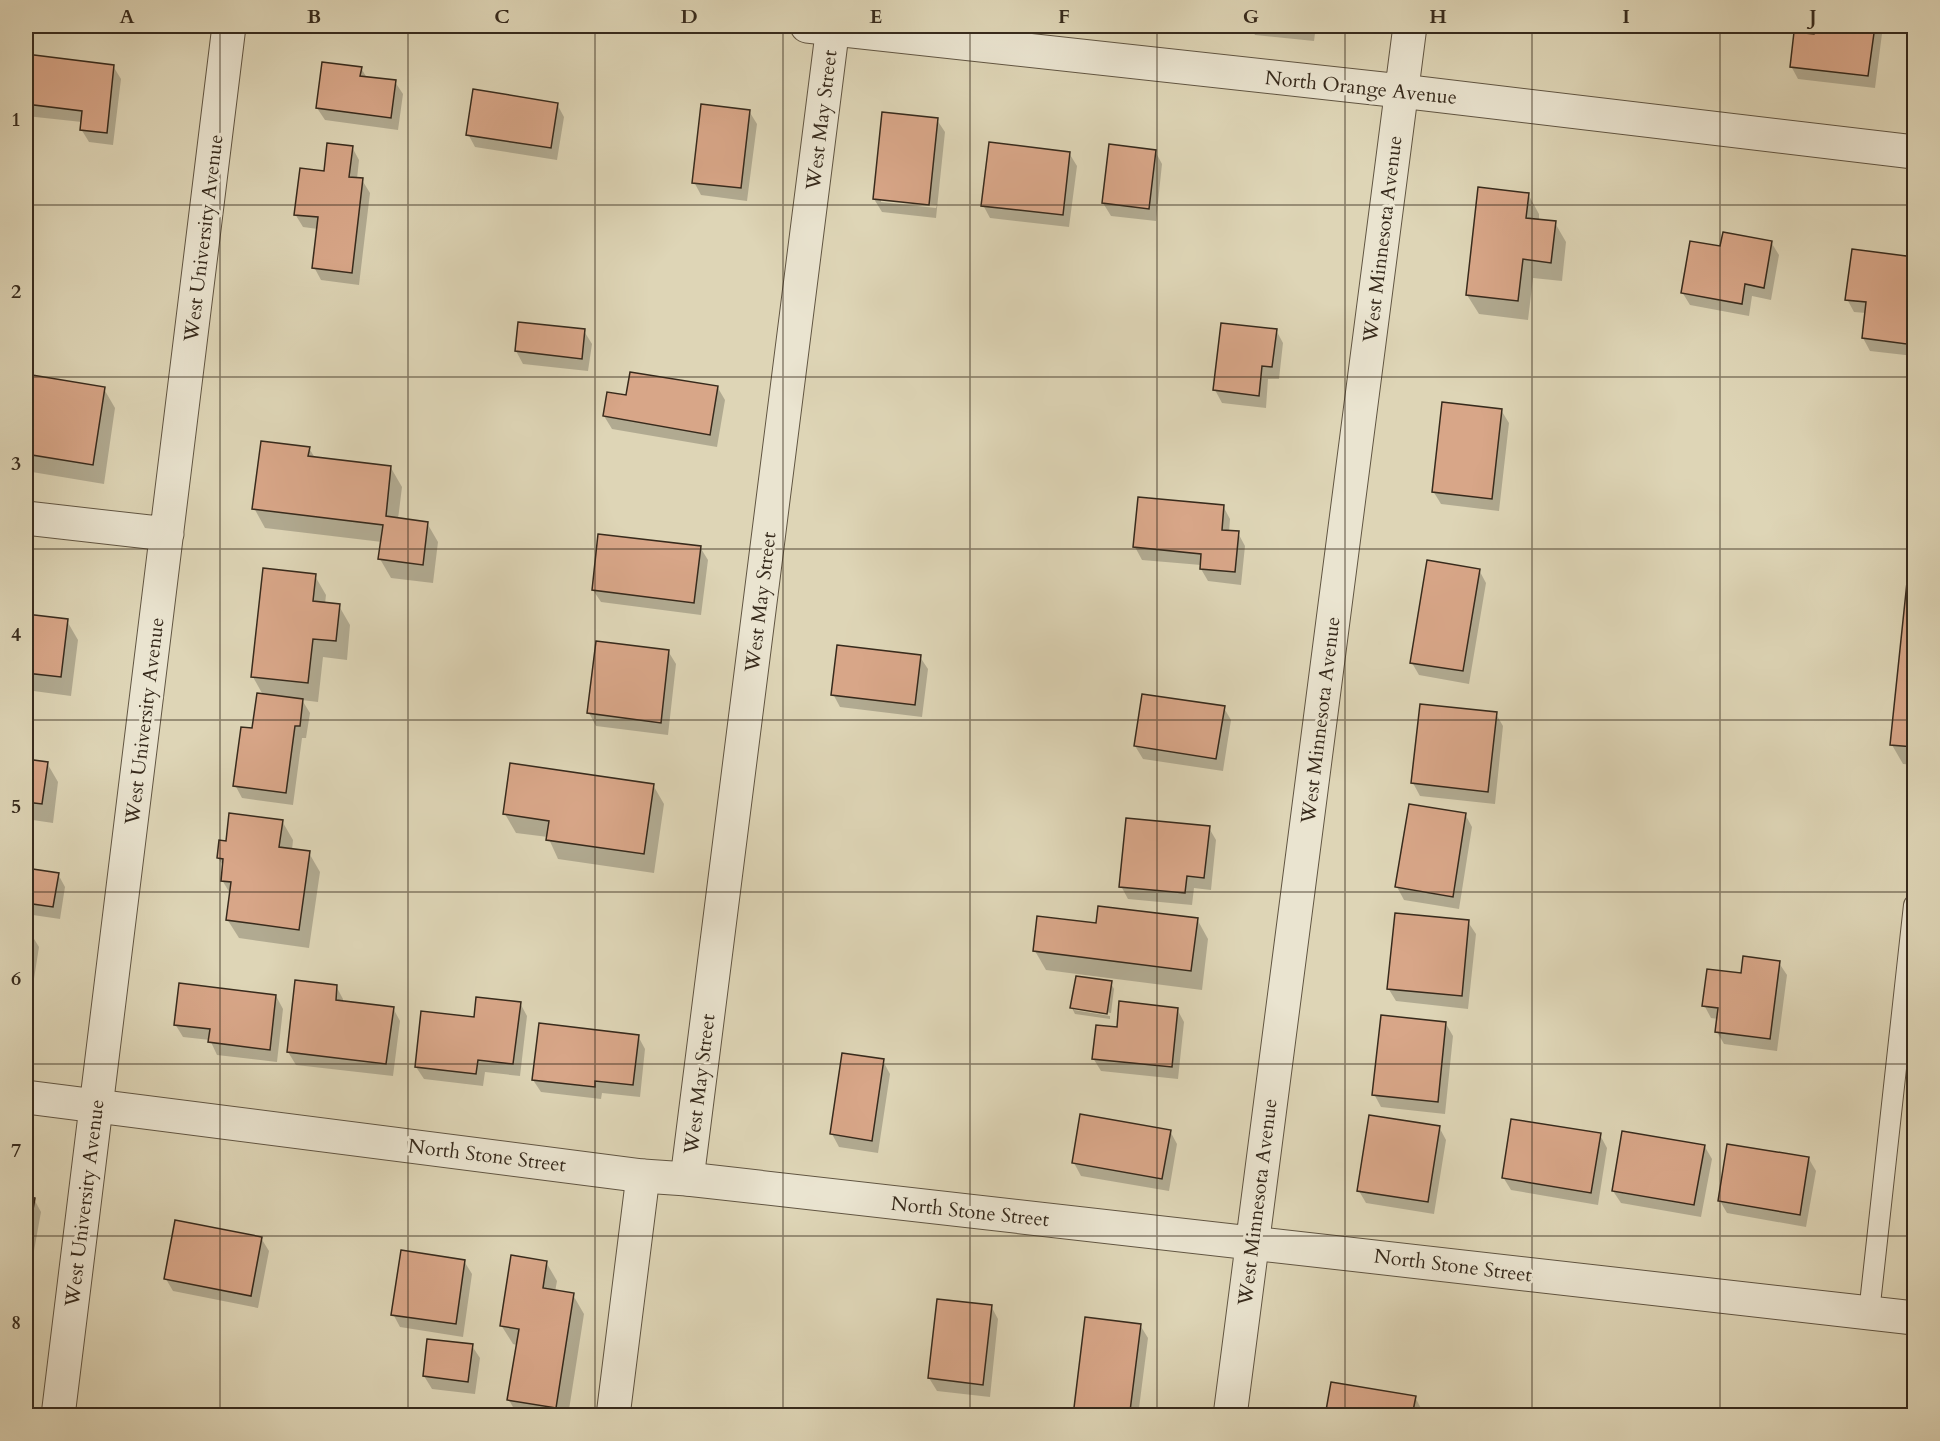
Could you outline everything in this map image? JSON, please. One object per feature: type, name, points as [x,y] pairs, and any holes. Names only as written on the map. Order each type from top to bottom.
[{"type":"street","name":"West University Avenue","points":[[58,1416],[229,26]]},
{"type":"street","name":"West Minnesota Avenue","points":[[1230,1416],[1410,26]]},
{"type":"street","name":"North Orange Avenue","points":[[824,27],[1401,91],[1914,152]]},
{"type":"street","name":"West May Street","points":[[687,1179],[824,27]]},
{"type":"street","points":[[26,518],[167,534]]},
{"type":"street","name":"North Stone Street","points":[[26,1096],[643,1176],[1252,1242],[1914,1318]]},
{"type":"street","points":[[613,1416],[643,1176]]},
{"type":"lane","points":[[1869,1313],[1914,904]]},
{"type":"building","points":[[1816,26],[1875,26],[1868,76],[1790,67],[1794,32],[1814,34]]},
{"type":"building","points":[[26,54],[114,65],[107,133],[80,130],[82,111],[26,104]]},
{"type":"building","points":[[322,62],[362,67],[360,76],[396,80],[391,118],[316,108]]},
{"type":"building","points":[[473,89],[558,103],[551,148],[466,135]]},
{"type":"building","points":[[701,104],[750,110],[741,188],[692,183]]},
{"type":"building","points":[[882,112],[938,118],[929,205],[873,199]]},
{"type":"building","points":[[989,142],[1070,152],[1063,215],[981,206]]},
{"type":"building","points":[[327,143],[353,146],[349,177],[363,178],[352,273],[312,268],[318,217],[294,215],[300,168],[324,171]]},
{"type":"building","points":[[1109,144],[1156,150],[1149,209],[1102,203]]},
{"type":"building","points":[[1478,187],[1529,193],[1526,218],[1556,221],[1551,263],[1523,259],[1518,301],[1466,295]]},
{"type":"building","points":[[1723,232],[1772,241],[1764,288],[1745,284],[1742,304],[1681,293],[1690,241],[1720,246]]},
{"type":"building","points":[[1852,249],[1914,257],[1914,345],[1862,338],[1866,302],[1845,300]]},
{"type":"building","points":[[518,322],[585,329],[582,359],[515,351]]},
{"type":"building","points":[[1221,323],[1277,329],[1272,367],[1262,366],[1259,396],[1213,390]]},
{"type":"building","points":[[630,372],[718,386],[710,435],[603,416],[607,392],[626,395]]},
{"type":"building","points":[[26,374],[105,387],[93,465],[26,454]]},
{"type":"building","points":[[1442,402],[1502,409],[1492,499],[1432,492]]},
{"type":"building","points":[[261,441],[310,447],[308,456],[391,466],[386,516],[428,522],[423,565],[378,559],[383,525],[252,509]]},
{"type":"building","points":[[1138,497],[1224,505],[1222,530],[1239,531],[1235,572],[1200,569],[1201,554],[1133,547]]},
{"type":"building","points":[[1914,515],[1914,747],[1890,745]]},
{"type":"building","points":[[598,534],[701,546],[694,603],[592,590]]},
{"type":"building","points":[[1427,560],[1480,569],[1463,671],[1410,663]]},
{"type":"building","points":[[263,568],[316,574],[313,601],[340,604],[336,641],[313,639],[308,683],[251,677]]},
{"type":"building","points":[[26,614],[68,619],[61,677],[26,673]]},
{"type":"building","points":[[596,641],[669,650],[661,723],[587,713]]},
{"type":"building","points":[[837,645],[921,655],[915,705],[831,695]]},
{"type":"building","points":[[257,693],[303,699],[300,726],[295,726],[286,793],[233,786],[241,727],[252,728]]},
{"type":"building","points":[[1142,694],[1225,706],[1216,759],[1134,746]]},
{"type":"building","points":[[1420,704],[1497,712],[1488,792],[1411,783]]},
{"type":"building","points":[[26,759],[48,762],[42,804],[26,802]]},
{"type":"building","points":[[510,763],[654,784],[644,854],[546,840],[549,821],[503,814]]},
{"type":"building","points":[[1409,804],[1466,813],[1453,897],[1395,887]]},
{"type":"building","points":[[229,813],[283,820],[279,847],[310,851],[299,930],[226,920],[231,882],[221,881],[223,859],[217,858],[219,840],[226,841]]},
{"type":"building","points":[[1126,818],[1210,826],[1204,878],[1187,876],[1185,893],[1119,887]]},
{"type":"building","points":[[26,868],[59,873],[53,907],[26,903]]},
{"type":"building","points":[[1098,906],[1198,918],[1191,971],[1033,951],[1037,916],[1096,923]]},
{"type":"building","points":[[1395,913],[1469,920],[1462,996],[1387,989]]},
{"type":"building","points":[[26,932],[32,933],[26,977]]},
{"type":"building","points":[[1743,956],[1780,961],[1770,1039],[1715,1032],[1718,1008],[1702,1006],[1707,969],[1741,973]]},
{"type":"building","points":[[1076,976],[1112,981],[1107,1014],[1070,1008]]},
{"type":"building","points":[[295,980],[337,985],[336,1000],[394,1007],[386,1064],[287,1052]]},
{"type":"building","points":[[179,983],[276,995],[270,1050],[208,1042],[210,1029],[174,1025]]},
{"type":"building","points":[[476,997],[521,1002],[513,1064],[478,1060],[476,1074],[415,1067],[421,1011],[474,1017]]},
{"type":"building","points":[[1119,1001],[1178,1008],[1172,1067],[1092,1059],[1096,1025],[1117,1027]]},
{"type":"building","points":[[1381,1015],[1446,1022],[1438,1102],[1372,1095]]},
{"type":"building","points":[[539,1023],[639,1035],[633,1085],[595,1081],[595,1087],[532,1080]]},
{"type":"building","points":[[842,1053],[884,1059],[872,1141],[830,1134]]},
{"type":"building","points":[[1080,1114],[1171,1130],[1162,1179],[1072,1163]]},
{"type":"building","points":[[1369,1115],[1440,1126],[1428,1202],[1357,1191]]},
{"type":"building","points":[[1511,1119],[1601,1133],[1591,1193],[1502,1178]]},
{"type":"building","points":[[1622,1131],[1705,1145],[1694,1205],[1612,1191]]},
{"type":"building","points":[[1727,1144],[1809,1157],[1800,1215],[1718,1201]]},
{"type":"building","points":[[26,1196],[35,1198],[26,1250]]},
{"type":"building","points":[[175,1220],[262,1237],[251,1296],[164,1279]]},
{"type":"building","points":[[401,1250],[465,1260],[456,1324],[391,1315]]},
{"type":"building","points":[[511,1255],[547,1261],[543,1288],[574,1293],[556,1408],[507,1400],[519,1329],[500,1326]]},
{"type":"building","points":[[937,1299],[992,1305],[983,1385],[928,1378]]},
{"type":"building","points":[[1085,1317],[1141,1324],[1130,1411],[1111,1409],[1110,1416],[1073,1416]]},
{"type":"building","points":[[427,1339],[473,1344],[468,1382],[423,1376]]},
{"type":"building","points":[[1331,1382],[1416,1396],[1412,1416],[1325,1416]]}]
